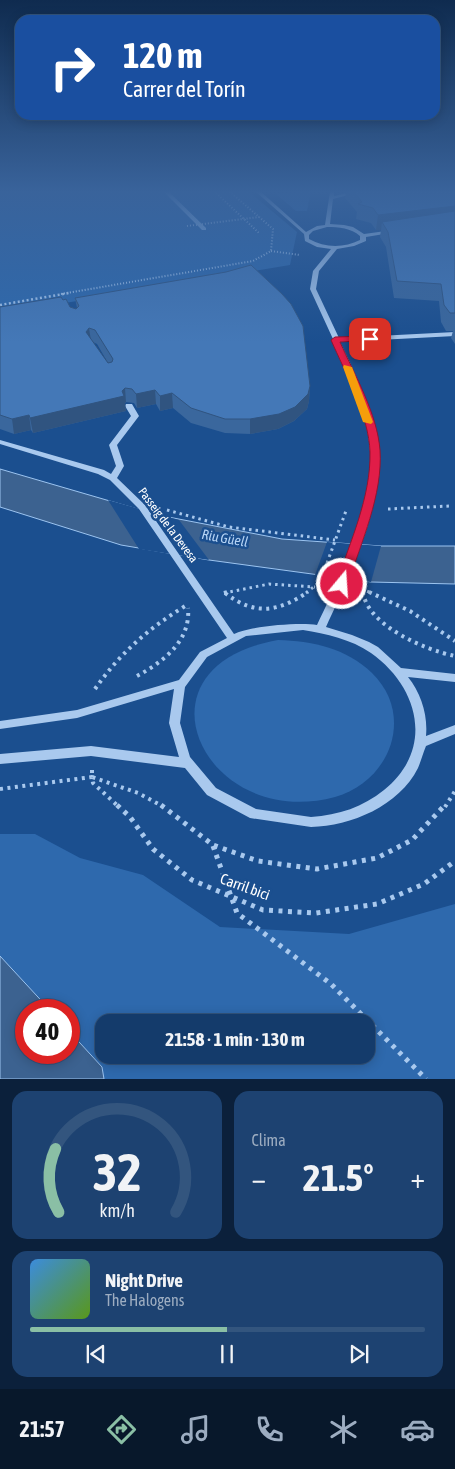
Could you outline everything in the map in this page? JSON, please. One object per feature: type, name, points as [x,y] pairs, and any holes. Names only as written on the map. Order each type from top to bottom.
[{"type":"street","points":[[310,241],[335,248],[359,244],[363,241]]},
{"type":"street","points":[[320,629],[342,584],[373,487],[375,451],[372,433],[359,396],[313,289],[316,271],[335,248]]},
{"type":"street","points":[[335,340],[455,334]]},
{"type":"street","points":[[113,478],[120,466],[113,445],[135,416],[129,406]]},
{"type":"street","name":"Passeig de la Devesa","points":[[0,442],[101,472],[113,478],[142,507],[232,638]]},
{"type":"street","points":[[274,627],[320,629],[363,644],[374,650],[399,672],[406,681],[419,708],[423,731],[421,743],[411,769],[389,795],[367,809],[341,818],[313,822],[274,819],[254,814],[228,802],[202,782],[186,763],[174,734],[173,722],[176,696],[196,663],[217,646],[232,638],[274,627]]},
{"type":"street","points":[[399,672],[455,678]]},
{"type":"street","points":[[0,725],[77,714],[182,684]]},
{"type":"street","points":[[421,743],[455,729]]},
{"type":"street","points":[[0,759],[91,751],[186,763]]},
{"type":"path","points":[[271,250],[272,241]]},
{"type":"path","points":[[0,305],[253,261],[271,250],[303,256]]},
{"type":"path","points":[[326,568],[350,500]]},
{"type":"path","points":[[388,509],[450,506]]},
{"type":"path","points":[[164,509],[184,516],[278,535],[335,540]]},
{"type":"path","points":[[315,587],[275,582],[260,583],[225,592],[234,601],[246,606],[275,609],[304,597],[315,587],[321,581]]},
{"type":"path","points":[[455,641],[422,617],[378,594],[362,589],[367,605],[396,631],[419,644],[455,656]]},
{"type":"path","points":[[103,689],[94,692],[105,672],[123,652],[164,617],[187,605],[190,615],[188,628],[178,644],[143,673],[128,680]]},
{"type":"path","name":"Carril bici","points":[[0,788],[92,777],[93,783],[130,817],[153,849],[192,880],[263,910],[316,913],[377,904],[424,884],[455,861]]},
{"type":"path","points":[[213,845],[237,913],[331,984],[426,1079]]},
{"type":"shaded area","points":[[0,241],[295,241],[290,265],[0,314]]},
{"type":"shaded area","points":[[278,640],[316,644],[351,657],[372,673],[385,690],[392,708],[394,726],[391,745],[383,762],[370,777],[354,789],[335,797],[289,801],[250,791],[219,770],[200,742],[195,711],[204,681],[231,656]]},
{"type":"shaded area","points":[[0,834],[35,834],[80,858],[143,875],[220,927],[349,934],[455,904],[455,1079],[104,1079],[102,1067],[99,1064],[375,1064],[375,1014],[95,1014],[95,1059],[80,1043],[80,999],[40,999],[0,956]]},
{"type":"water","name":"Riu Güell","points":[[0,469],[158,515],[282,539],[381,546],[455,546],[455,584],[371,582],[209,560],[121,545],[0,507]]},
{"type":"water","points":[[0,956],[40,999],[15,999],[15,1064],[80,1064],[80,1043],[95,1059],[95,1064],[99,1064],[102,1067],[104,1079],[0,1079]]},
{"type":"pier","points":[[108,500],[179,520],[209,560],[139,549]]},
{"type":"pier","points":[[327,542],[381,546],[371,582],[315,575]]},
{"type":"building","points":[[390,241],[455,241],[455,313],[450,313],[444,305],[441,284],[397,281]]},
{"type":"building","points":[[251,265],[291,304],[303,326],[310,386],[308,394],[295,407],[279,414],[250,419],[225,419],[191,408],[172,393],[160,396],[155,390],[136,394],[132,389],[125,388],[122,391],[124,396],[30,418],[29,415],[12,419],[0,415],[0,307],[61,297],[63,300],[66,299],[70,307],[76,309],[79,306],[75,298],[226,272]],"holes":[[[89,328],[95,330],[113,359],[112,362],[108,363],[86,332]]]},
{"type":"slow traffic","points":[[347,367],[368,422]]},
{"type":"route","points":[[342,584],[373,487],[375,451],[372,433],[359,396],[335,340],[370,339]]}]
